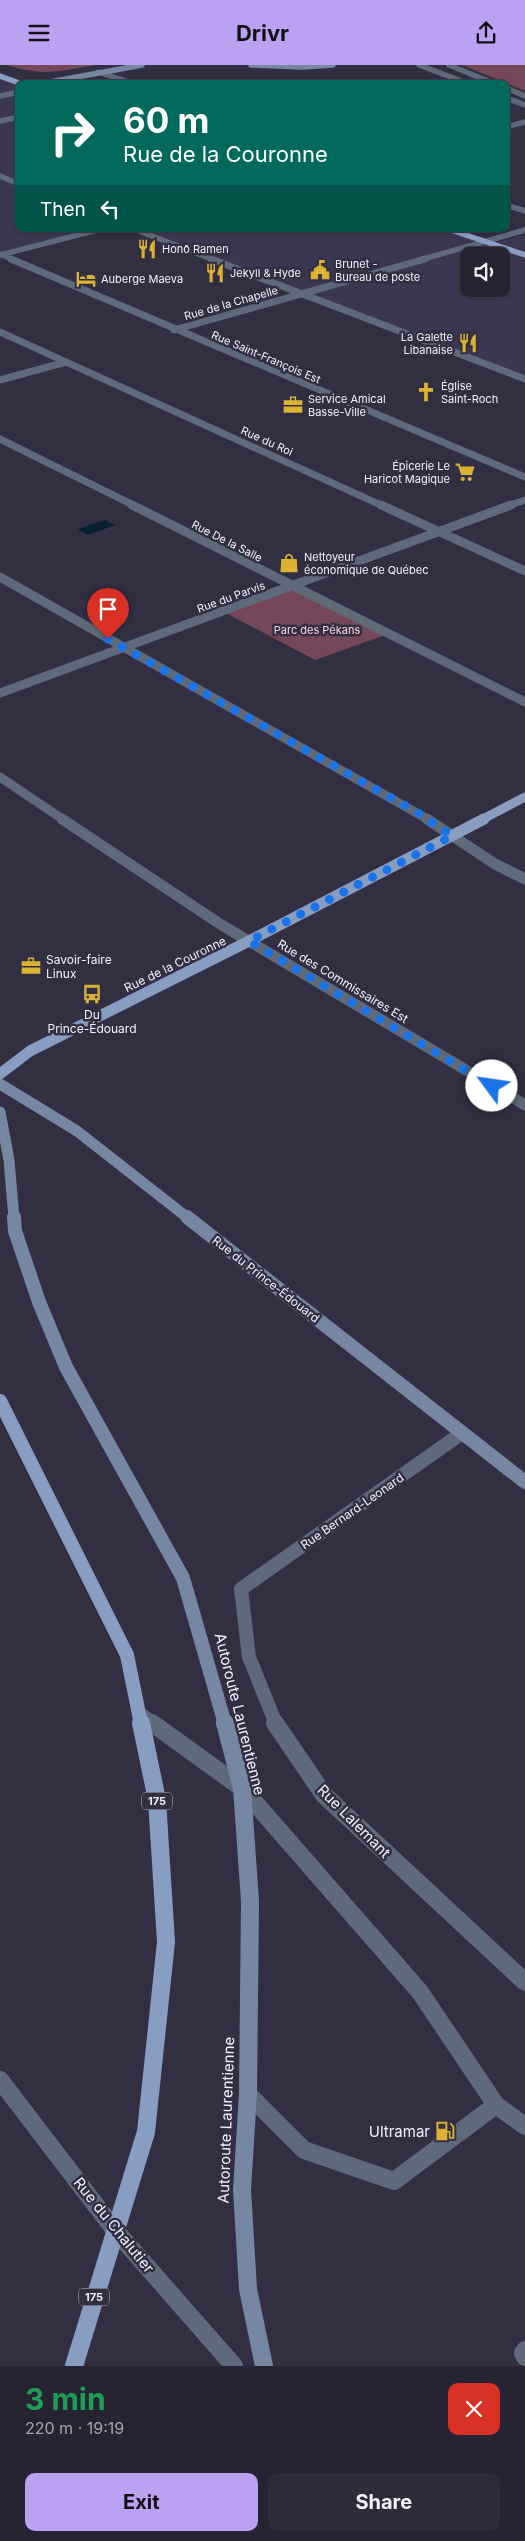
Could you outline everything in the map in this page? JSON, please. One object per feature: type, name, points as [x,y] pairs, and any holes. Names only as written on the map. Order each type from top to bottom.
[{"type":"main road","points":[[0,77],[15,82]]},
{"type":"main road","points":[[457,232],[525,255]]},
{"type":"main road","name":"Rue de la Couronne","points":[[0,1074],[30,1051],[249,941],[525,797]]},
{"type":"main road","name":"175","points":[[0,1401],[127,1655],[157,1799],[166,1942],[146,2132],[114,2229],[74,2366]]},
{"type":"street","points":[[59,80],[142,65]]},
{"type":"street","points":[[251,65],[304,67],[334,65]]},
{"type":"street","points":[[419,65],[458,80]]},
{"type":"street","points":[[450,65],[486,80]]},
{"type":"street","points":[[98,72],[123,80]]},
{"type":"street","points":[[510,90],[525,96]]},
{"type":"street","points":[[0,96],[15,93]]},
{"type":"street","points":[[510,99],[525,105]]},
{"type":"street","points":[[0,121],[15,118]]},
{"type":"street","points":[[510,126],[525,122]]},
{"type":"street","points":[[0,176],[15,182]]},
{"type":"street","points":[[510,206],[525,211]]},
{"type":"street","name":"Rue de la Chapelle","points":[[174,330],[525,230]]},
{"type":"street","points":[[1,255],[90,232]]},
{"type":"street","points":[[142,232],[525,379]]},
{"type":"street","name":"Rue Saint-François Est","points":[[1,255],[174,330],[525,477]]},
{"type":"street","name":"Rue du Roi","points":[[0,332],[525,571]]},
{"type":"street","points":[[0,380],[66,362]]},
{"type":"street","name":"Rue De la Salle","points":[[0,439],[525,702]]},
{"type":"street","name":"Rue du Parvis","points":[[0,693],[525,500]]},
{"type":"street","points":[[0,577],[124,649],[420,814],[452,836],[525,879]]},
{"type":"street","name":"Rue des Commissaires Est","points":[[0,777],[249,941],[525,1105]]},
{"type":"street","name":"Rue du Prince-Édouard","points":[[0,1084],[77,1131],[525,1483]]},
{"type":"street","name":"Autoroute Laurentienne","points":[[0,1113],[9,1160],[15,1231],[39,1302],[66,1367],[182,1578],[216,1688],[242,1788],[250,1901],[248,2094],[242,2190],[248,2289],[264,2366]]},
{"type":"street","name":"Rue Bernard-Leonard","points":[[241,1589],[462,1433]]},
{"type":"street","name":"Rue Lalemant","points":[[241,1589],[249,1657],[272,1716],[324,1795],[525,1982]]},
{"type":"street","points":[[140,1714],[242,1788],[420,1992],[496,2105],[525,2127]]},
{"type":"street","name":"Rue du Chalutier","points":[[0,2080],[114,2229],[234,2366]]},
{"type":"street","points":[[248,2094],[304,2150],[394,2181],[496,2105]]},
{"type":"street","points":[[525,2350],[523,2353],[525,2357]]},
{"type":"shaded area","points":[[0,76],[15,82],[15,232],[89,232],[0,254]]},
{"type":"shaded area","points":[[142,232],[457,232],[492,243],[525,235],[525,380]]},
{"type":"green space","points":[[7,65],[96,65],[42,72]]},
{"type":"green space","points":[[462,65],[525,65],[525,91],[510,85],[510,80],[498,80]]},
{"type":"green space","name":"Parc des Pékans","points":[[291,586],[388,634],[315,660],[222,611]]},
{"type":"water","points":[[105,520],[115,525],[88,535],[78,529]]},
{"type":"place","name":"Honō Ramen","points":[[147,249]]},
{"type":"place","name":"Brunet - Bureau de poste","points":[[320,270]]},
{"type":"place","name":"Jekyll & Hyde","points":[[215,273]]},
{"type":"place","name":"Auberge Maeva","points":[[86,279]]},
{"type":"place","name":"La Galette Libanaise","points":[[468,343]]},
{"type":"place","name":"Église Saint-Roch","points":[[426,392]]},
{"type":"place","name":"Service Amical Basse-Ville","points":[[293,405]]},
{"type":"place","name":"Épicerie Le Haricot Magique","points":[[465,472]]},
{"type":"place","name":"Nettoyeur économique de Québec","points":[[289,563]]},
{"type":"place","name":"Savoir-faire Linux","points":[[31,966]]},
{"type":"place","name":"Du Prince-Édouard","points":[[92,994]]},
{"type":"place","name":"Ultramar","points":[[445,2131]]},
{"type":"route","points":[[108,639],[420,814],[452,836],[249,941],[492,1086]]}]
